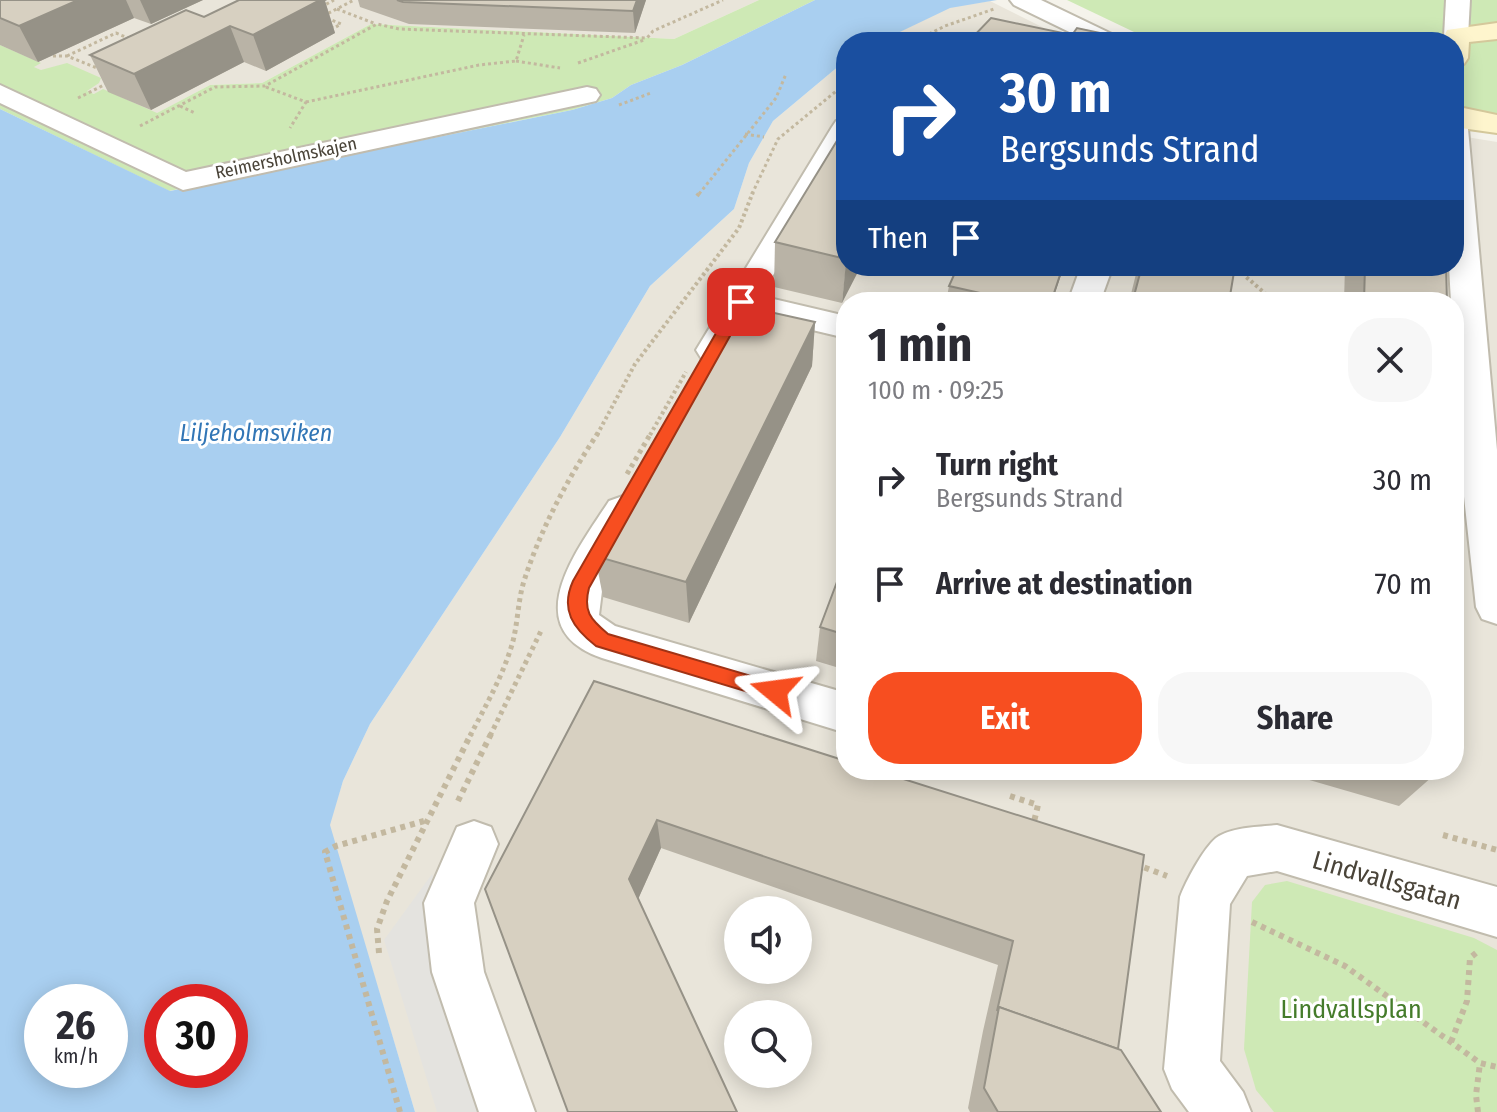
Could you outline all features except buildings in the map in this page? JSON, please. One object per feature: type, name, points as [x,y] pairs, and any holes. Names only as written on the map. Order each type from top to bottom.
[{"type":"street","points":[[1022,0],[1087,32]]},
{"type":"street","points":[[1456,32],[1458,0]]},
{"type":"street","points":[[1028,24],[1057,18]]},
{"type":"street","points":[[1464,44],[1497,31]]},
{"type":"street","name":"Reimersholmskajen","points":[[0,93],[183,181],[587,95]]},
{"type":"street","points":[[1464,119],[1497,124]]},
{"type":"street","points":[[694,384],[836,144]]},
{"type":"street","points":[[1464,221],[1488,471],[1497,607]]},
{"type":"street","points":[[741,302],[836,325]]},
{"type":"street","points":[[641,479],[580,587],[575,605],[582,624],[602,640],[836,710]]},
{"type":"street","points":[[474,844],[449,903],[458,972],[507,1112]]},
{"type":"street","name":"Lindvallsgatan","points":[[1223,1112],[1192,1069],[1205,897],[1233,855],[1277,848],[1492,928]]},
{"type":"path","points":[[312,12],[334,0]]},
{"type":"path","points":[[325,25],[334,28],[341,24],[322,16],[354,0]]},
{"type":"path","points":[[337,9],[399,29],[647,38],[653,31],[723,0]]},
{"type":"path","points":[[933,32],[995,9]]},
{"type":"path","points":[[265,86],[377,24]]},
{"type":"path","points":[[982,32],[992,28]]},
{"type":"path","points":[[67,56],[116,33],[141,42]]},
{"type":"path","points":[[516,61],[524,35]]},
{"type":"path","points":[[53,56],[67,56],[108,73],[110,82]]},
{"type":"path","points":[[106,144],[215,87],[265,86],[306,102],[479,65],[516,61],[560,68]]},
{"type":"path","points":[[697,196],[776,98],[786,74]]},
{"type":"path","points":[[45,114],[110,82],[118,85]]},
{"type":"path","points":[[299,155],[290,128],[306,102]]},
{"type":"path","points":[[164,105],[173,109]]},
{"type":"path","points":[[179,106],[195,113]]},
{"type":"path","points":[[745,134],[764,137]]},
{"type":"path","points":[[1245,276],[1263,292]]},
{"type":"path","points":[[679,303],[687,305]]},
{"type":"path","points":[[474,844],[454,810],[538,637]]},
{"type":"path","points":[[1010,796],[1038,805],[1032,831]]},
{"type":"path","points":[[400,1112],[325,852],[425,820]]},
{"type":"path","points":[[1443,835],[1497,850]]},
{"type":"path","points":[[1130,863],[1159,872]]},
{"type":"path","points":[[1252,922],[1345,966],[1480,1063],[1497,1067]]},
{"type":"path","points":[[1451,1042],[1467,1001],[1470,958],[1492,928]]},
{"type":"path","points":[[1478,1112],[1476,1095],[1480,1063]]},
{"type":"shaded area","points":[[0,0],[759,0],[674,39],[371,24],[262,83],[210,85],[148,118],[0,52]]},
{"type":"shaded area","points":[[990,1],[1052,32],[899,32],[950,7]]},
{"type":"shaded area","points":[[836,68],[836,276],[1464,276],[1464,137],[1497,142],[1497,1112],[415,1112],[329,825],[343,781],[370,724],[560,437],[650,286],[734,209],[749,163],[773,121]]},
{"type":"shaded area","points":[[432,874],[513,1112],[437,1112],[384,940]]},
{"type":"green space","points":[[759,0],[815,0],[682,65],[631,85],[612,98],[572,110],[169,191],[0,109],[0,45],[41,63],[34,67],[41,70],[67,63],[101,78],[87,91],[94,94],[103,89],[157,113],[210,85],[262,83],[371,24],[674,39]]},
{"type":"green space","points":[[1067,0],[1497,0],[1497,114],[1464,107],[1464,32],[1134,32]]},
{"type":"green space","name":"Lindvallsplan","points":[[1287,881],[1474,938],[1497,950],[1497,1112],[1274,1112],[1256,1090],[1244,1049],[1252,902],[1265,885]]},
{"type":"water","name":"Liljeholmsviken","points":[[815,0],[997,0],[950,8],[900,32],[836,32],[836,68],[773,121],[749,163],[734,209],[650,286],[560,437],[370,724],[343,781],[330,825],[415,1112],[0,1112],[0,109],[170,191],[572,110],[612,98],[631,85],[682,65]]},
{"type":"route","points":[[741,302],[580,587],[575,605],[582,624],[602,640],[775,691]]}]
